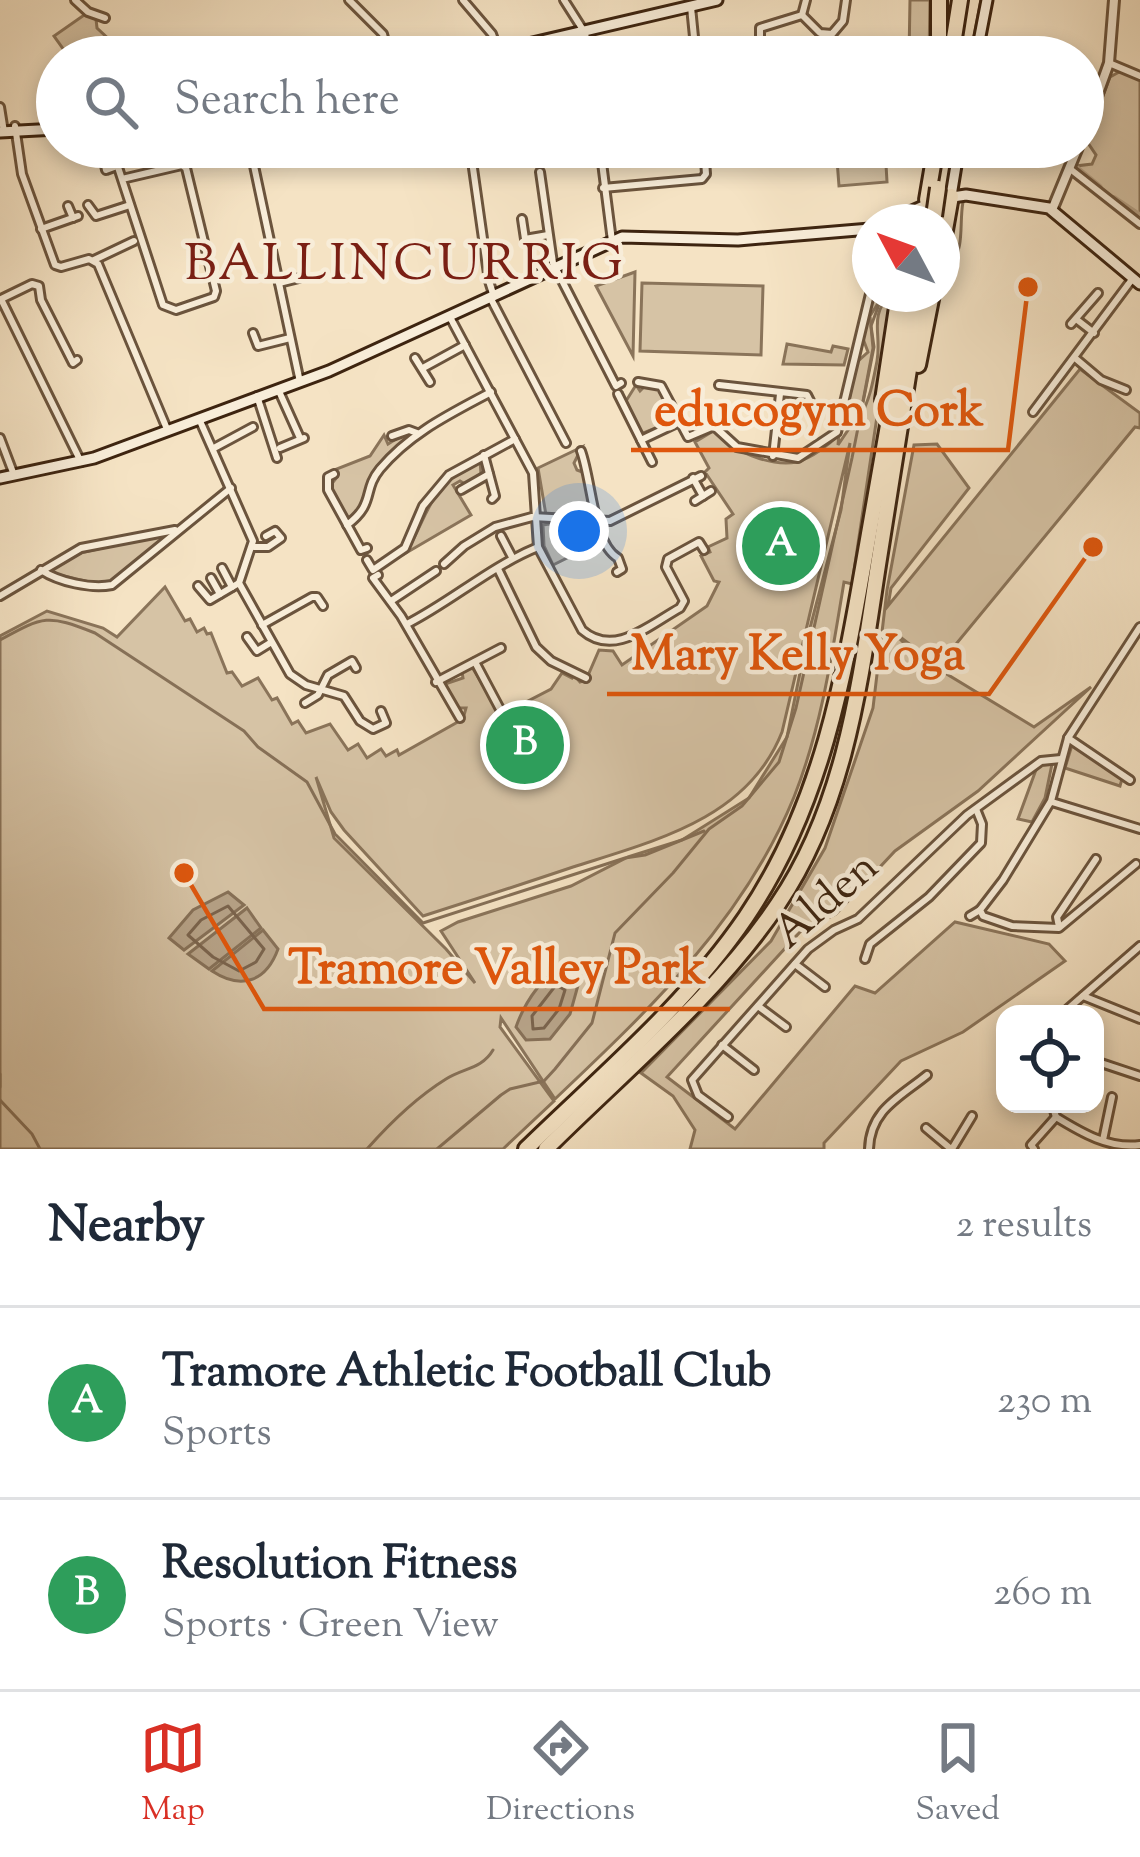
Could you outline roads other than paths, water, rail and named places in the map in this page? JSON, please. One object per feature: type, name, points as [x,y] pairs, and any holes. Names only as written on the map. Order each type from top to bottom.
[{"type":"highway","points":[[939,0],[939,36]]},
{"type":"highway","points":[[959,36],[965,0]]},
{"type":"highway","points":[[933,168],[936,204]]},
{"type":"highway","points":[[932,204],[940,168]]},
{"type":"highway","points":[[869,530],[896,312]]},
{"type":"highway","points":[[526,1149],[679,1000],[745,918],[780,860],[809,796],[835,719],[908,312]]},
{"type":"highway","points":[[546,1149],[739,955],[781,901],[804,861],[834,789],[846,743],[918,312]]},
{"type":"highway","points":[[886,516],[928,312]]},
{"type":"main road","points":[[556,36],[665,5],[717,0]]},
{"type":"main road","points":[[980,36],[987,0]]},
{"type":"main road","points":[[919,204],[934,194],[948,168]]},
{"type":"main road","points":[[934,194],[1052,209],[1137,281]]},
{"type":"main road","points":[[0,478],[81,462],[300,382],[451,319],[612,241],[632,236],[738,240],[852,230]]},
{"type":"street","points":[[75,0],[105,19]]},
{"type":"street","points":[[349,0],[383,36]]},
{"type":"street","points":[[464,0],[492,36]]},
{"type":"street","points":[[564,0],[584,36]]},
{"type":"street","points":[[802,15],[806,0]]},
{"type":"street","points":[[802,15],[820,33],[832,34],[843,21],[846,0]]},
{"type":"street","points":[[1104,77],[1114,0]]},
{"type":"street","points":[[690,4],[694,36]]},
{"type":"street","points":[[758,36],[762,26],[802,15]]},
{"type":"street","points":[[1109,63],[1140,76]]},
{"type":"street","points":[[0,107],[58,267],[94,260],[134,241]]},
{"type":"street","points":[[119,168],[166,308],[176,310],[214,297],[216,291],[186,168]]},
{"type":"street","points":[[122,179],[169,168]]},
{"type":"street","points":[[254,168],[300,382]]},
{"type":"street","points":[[473,168],[493,298],[566,443]]},
{"type":"street","points":[[602,168],[612,241]]},
{"type":"street","points":[[604,188],[702,179],[706,168]]},
{"type":"street","points":[[1052,209],[1070,168],[1140,224]]},
{"type":"street","points":[[541,172],[539,190],[555,267],[616,386],[622,383]]},
{"type":"street","points":[[88,205],[96,216],[130,205]]},
{"type":"street","points":[[41,229],[75,217],[68,206]]},
{"type":"street","points":[[522,220],[525,238],[548,235]]},
{"type":"street","points":[[94,260],[167,429]]},
{"type":"street","points":[[278,283],[299,278]]},
{"type":"street","points":[[1033,412],[1137,281]]},
{"type":"street","points":[[77,361],[73,362],[41,300],[40,287],[32,284],[1,299],[81,462]]},
{"type":"street","points":[[1094,333],[1074,322],[1097,293]]},
{"type":"street","points":[[638,382],[660,386],[692,437],[718,428],[736,447],[773,456],[803,456],[837,432],[866,312]]},
{"type":"street","points":[[451,319],[535,479],[538,547],[581,630],[591,639],[616,644],[680,608],[684,601],[666,567],[668,559],[699,542],[704,550]]},
{"type":"street","points":[[253,333],[258,346],[290,338]]},
{"type":"street","points":[[423,368],[465,345]]},
{"type":"street","points":[[415,358],[430,382]]},
{"type":"street","points":[[1075,358],[1101,380],[1126,390]]},
{"type":"street","points":[[718,385],[807,395],[812,405]]},
{"type":"street","points":[[278,389],[302,438],[280,448]]},
{"type":"street","points":[[347,525],[364,512],[376,473],[417,433],[491,392]]},
{"type":"street","points":[[618,394],[652,462]]},
{"type":"street","points":[[773,456],[780,394]]},
{"type":"street","points":[[257,396],[278,458]]},
{"type":"street","points":[[198,586],[208,600],[236,585],[253,547],[199,418]]},
{"type":"street","points":[[641,440],[679,422]]},
{"type":"street","points":[[213,448],[253,428]]},
{"type":"street","points":[[392,436],[409,430],[417,433]]},
{"type":"street","points":[[0,438],[14,475]]},
{"type":"street","points":[[368,560],[373,569],[401,552],[428,500],[456,470],[515,439]]},
{"type":"street","points":[[580,452],[593,491],[600,540],[618,558],[622,569],[617,572]]},
{"type":"street","points":[[484,455],[492,499]]},
{"type":"street","points":[[461,490],[489,473]]},
{"type":"street","points":[[334,474],[328,477],[327,486],[361,550],[367,548]]},
{"type":"street","points":[[391,601],[429,580],[495,527],[538,518],[610,521],[697,477],[703,496]]},
{"type":"street","points":[[41,570],[54,578],[109,586],[231,488]]},
{"type":"street","points":[[0,596],[81,548],[178,530]]},
{"type":"street","points":[[253,547],[268,547],[281,538],[275,531],[266,536]]},
{"type":"street","points":[[501,536],[512,557]]},
{"type":"street","points":[[406,625],[447,604],[512,557],[538,547]]},
{"type":"street","points":[[222,568],[294,678],[344,696],[362,723],[373,729],[386,723],[381,710]]},
{"type":"street","points":[[498,568],[536,646],[551,661],[586,678]]},
{"type":"street","points":[[378,575],[374,578],[460,718]]},
{"type":"street","points":[[211,578],[220,594]]},
{"type":"street","points":[[262,626],[312,597],[323,606]]},
{"type":"street","points":[[982,913],[1051,801],[1068,738],[1140,627]]},
{"type":"street","points":[[247,638],[257,651],[271,642]]},
{"type":"street","points":[[436,682],[501,648]]},
{"type":"street","points":[[305,703],[334,671],[352,661],[356,668]]},
{"type":"street","points":[[475,662],[501,711]]},
{"type":"street","points":[[1068,738],[1130,779]]},
{"type":"street","name":"Alden","points":[[722,1114],[698,1095],[692,1080],[795,964],[821,938],[859,919],[950,829],[1041,761],[1061,759]]},
{"type":"street","points":[[1051,801],[1140,829]]},
{"type":"street","points":[[865,959],[880,930],[929,897],[981,842],[984,836],[976,809]]},
{"type":"street","points":[[1059,928],[1057,917],[1096,859]]},
{"type":"street","points":[[970,916],[982,913],[1012,926],[1059,928],[1136,864]]},
{"type":"street","points":[[1072,1005],[1140,946]]},
{"type":"street","points":[[795,964],[821,982]]},
{"type":"street","points":[[1083,996],[1140,1018]]},
{"type":"street","points":[[758,1006],[785,1027]]},
{"type":"street","points":[[722,1045],[754,1070]]},
{"type":"street","points":[[1104,1064],[1140,1076]]},
{"type":"street","points":[[868,1149],[880,1112],[927,1075]]},
{"type":"street","points":[[1102,1141],[1112,1097]]},
{"type":"street","points":[[1055,1113],[1094,1141],[1129,1148],[1140,1144]]},
{"type":"street","points":[[926,1128],[951,1149],[972,1116]]},
{"type":"street","points":[[1031,1148],[1056,1118]]},
{"type":"water","points":[[228,892],[244,905],[184,950],[169,938],[193,910]]},
{"type":"water","points":[[247,908],[261,928],[209,969],[188,954]]},
{"type":"water","points":[[263,930],[278,949],[267,969],[242,981],[212,971]]},
{"type":"water","points":[[571,960],[582,971],[570,1014],[550,1039],[526,1040],[516,1027],[525,1007],[537,988]]},
{"type":"waterway","points":[[974,36],[981,0]]},
{"type":"waterway","points":[[1076,170],[1098,188]]},
{"type":"waterway","points":[[1113,200],[1140,218]]},
{"type":"waterway","points":[[960,243],[963,202]]},
{"type":"waterway","points":[[437,1149],[501,1095],[544,1081],[555,1069],[592,1023],[615,933],[709,829],[742,806],[779,762],[796,708],[852,458],[876,312]]},
{"type":"waterway","points":[[0,640],[46,620],[79,627],[244,731],[258,747],[307,782],[335,834],[423,923],[645,855],[704,831]]},
{"type":"waterway","points":[[367,1149],[425,1094],[452,1075],[478,1065],[493,1050]]},
{"type":"waterway","points":[[0,1074],[0,1087]]},
{"type":"waterway","points":[[0,1100],[40,1149]]},
{"type":"place","name":"educogym Cork","points":[[1028,287]]},
{"type":"place","name":"Tramore Athletic Football Club","points":[[781,546]]},
{"type":"place","name":"Mary Kelly Yoga","points":[[1093,547]]},
{"type":"place","name":"Resolution Fitness","points":[[525,745]]},
{"type":"place","name":"Tramore Valley Park","points":[[184,873]]},
{"type":"district","name":"BALLINCURRIG","points":[[405,261]]}]
